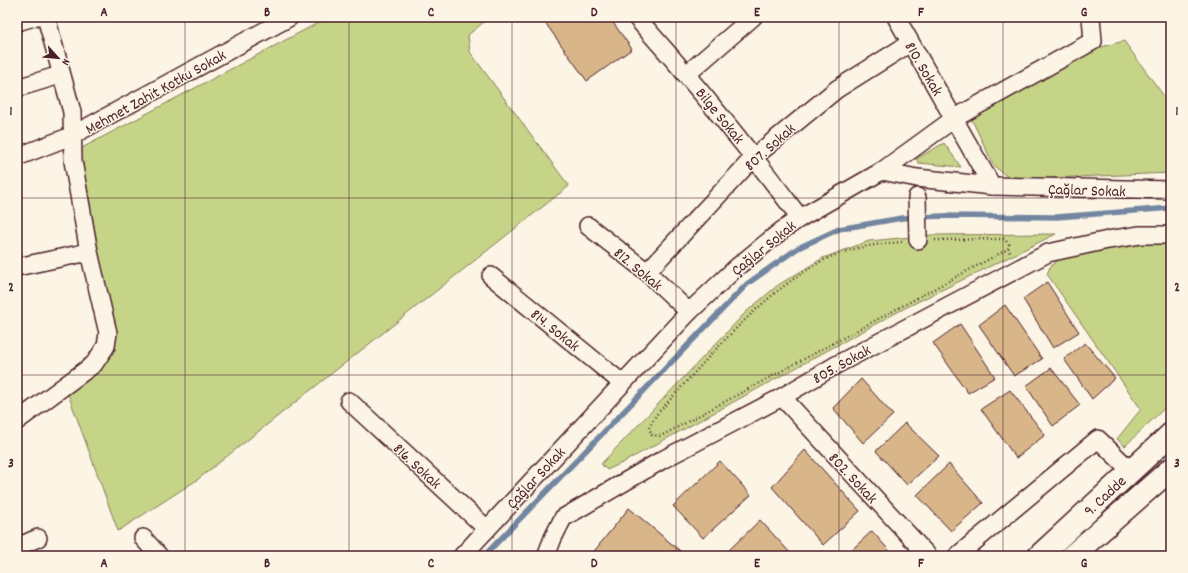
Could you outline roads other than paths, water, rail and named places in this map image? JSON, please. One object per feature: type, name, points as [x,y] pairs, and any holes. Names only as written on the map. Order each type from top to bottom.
[{"type":"main road","name":"9. Cadde","points":[[1039,556],[1130,470],[1171,434]]},
{"type":"main road","name":"9. Cadde","points":[[1072,556],[1171,469]]},
{"type":"street","points":[[17,22],[34,17]]},
{"type":"street","points":[[17,420],[94,364],[106,346],[108,333],[89,252],[73,161],[71,136],[72,112],[60,75],[46,17]]},
{"type":"street","name":"Mehmet Zahit Kotku Sokak","points":[[17,157],[71,136],[290,17]]},
{"type":"street","name":"Bilge Sokak","points":[[636,17],[687,74],[754,156],[800,218]]},
{"type":"street","points":[[687,74],[753,17]]},
{"type":"street","name":"810. Sokak","points":[[896,17],[955,118],[992,186]]},
{"type":"street","points":[[882,171],[955,118],[1093,41],[1091,17]]},
{"type":"street","name":"807. Sokak","points":[[647,272],[754,156],[836,89],[910,43]]},
{"type":"street","points":[[17,88],[60,75]]},
{"type":"street","name":"Çağlar Sokak","points":[[462,556],[688,312],[760,248],[800,218],[882,171],[917,178],[992,186],[1171,190]]},
{"type":"street","points":[[917,197],[918,240]]},
{"type":"street","name":"812. Sokak","points":[[588,226],[647,272],[688,312]]},
{"type":"street","name":"805. Sokak","points":[[546,556],[563,518],[662,460],[782,397],[836,365],[1048,253],[1108,240],[1140,235],[1171,234]]},
{"type":"street","points":[[17,267],[89,252]]},
{"type":"street","name":"814. Sokak","points":[[491,276],[622,382]]},
{"type":"street","name":"802. Sokak","points":[[782,397],[928,556]]},
{"type":"street","name":"816. Sokak","points":[[349,401],[487,529]]},
{"type":"street","points":[[956,556],[1098,439],[1130,470]]},
{"type":"street","points":[[17,547],[38,538]]},
{"type":"street","points":[[143,538],[159,556]]},
{"type":"waterway","points":[[484,556],[747,284],[798,248],[839,229],[902,218],[941,216],[1057,217],[1171,208]]}]
